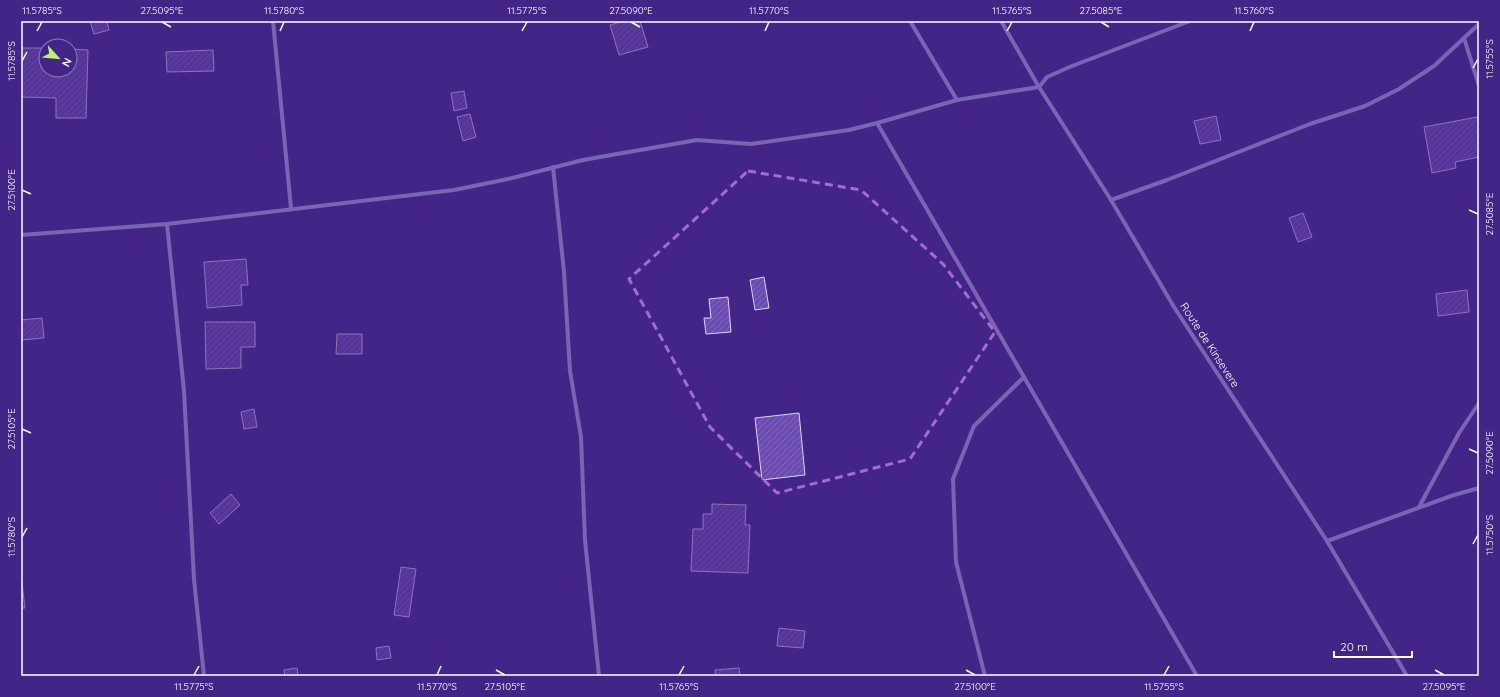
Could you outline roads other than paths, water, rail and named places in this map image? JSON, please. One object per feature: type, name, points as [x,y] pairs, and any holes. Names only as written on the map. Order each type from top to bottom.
[{"type":"street","points":[[273,21],[291,208]]},
{"type":"street","points":[[910,21],[957,100]]},
{"type":"street","name":"Route de Kinsevere","points":[[1001,21],[1039,87],[1111,200],[1182,320],[1327,541],[1407,676]]},
{"type":"street","points":[[21,235],[167,224],[291,208],[454,190],[508,179],[583,160],[696,140],[751,144],[849,130],[957,100],[1039,87],[1047,78],[1072,66],[1190,21]]},
{"type":"street","points":[[1111,200],[1304,127],[1365,106],[1399,89],[1434,66],[1479,24]]},
{"type":"street","points":[[1464,38],[1479,86]]},
{"type":"street","points":[[877,123],[1197,676]]},
{"type":"street","points":[[553,168],[564,272],[570,371],[581,437],[585,540],[599,676]]},
{"type":"street","points":[[167,224],[184,390],[194,578],[204,676]]},
{"type":"street","points":[[985,676],[956,562],[953,479],[974,426],[1024,377]]},
{"type":"street","points":[[1419,508],[1459,433],[1479,403]]},
{"type":"street","points":[[1327,541],[1454,495],[1479,488]]}]
